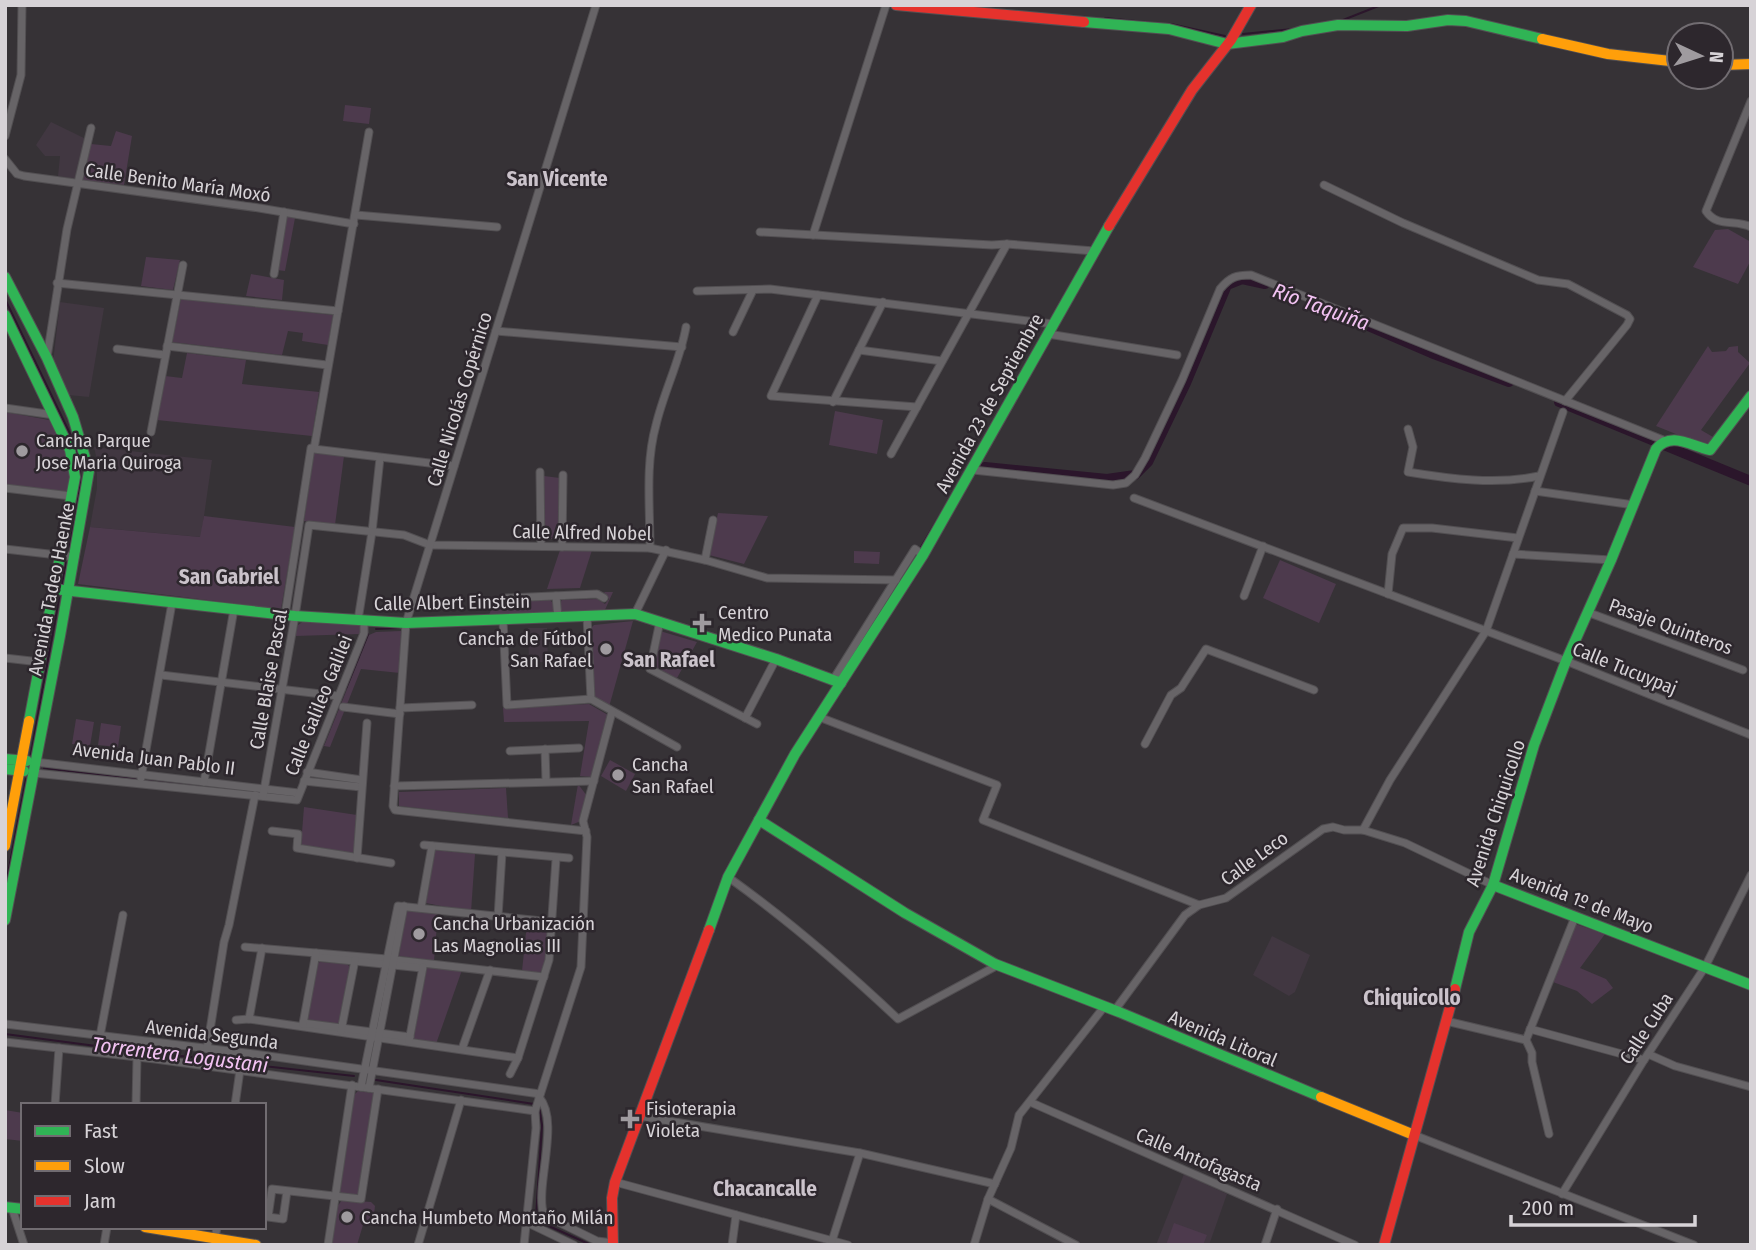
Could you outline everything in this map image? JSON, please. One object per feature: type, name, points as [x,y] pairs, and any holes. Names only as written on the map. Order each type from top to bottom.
[{"type":"main road","points":[[896,5],[1169,29],[1232,39],[1283,37],[1338,25],[1407,26],[1466,20],[1608,54],[1665,60]]},
{"type":"main road","name":"Avenida 23 de Septiembre","points":[[613,1244],[611,1198],[615,1182],[728,877],[837,682],[973,470],[1094,251],[1192,90],[1232,39],[1251,5]]},
{"type":"main road","name":"Avenida Tadeo Haenke","points":[[5,277],[47,358],[73,417],[89,471],[5,920]]},
{"type":"main road","name":"Avenida Tadeo Haenke","points":[[5,315],[54,415],[74,466],[71,496],[5,846]]},
{"type":"main road","points":[[1659,445],[1670,438],[1710,450],[1751,396]]},
{"type":"main road","name":"Avenida Chiquicollo","points":[[1384,1245],[1469,932],[1493,885],[1566,661],[1659,445]]},
{"type":"main road","name":"Calle Albert Einstein","points":[[54,589],[290,615],[406,623],[635,614],[776,659],[837,682]]},
{"type":"main road","name":"Avenida Juan Pablo II","points":[[5,759],[21,766]]},
{"type":"main road","name":"Avenida Juan Pablo II","points":[[5,769],[34,767]]},
{"type":"main road","name":"Avenida Litoral","points":[[759,820],[880,899],[998,965],[1414,1135]]},
{"type":"main road","name":"Avenida 1º de Mayo","points":[[1493,885],[1751,985]]},
{"type":"main road","points":[[159,1229],[256,1245]]},
{"type":"street","points":[[5,136],[21,75],[22,5]]},
{"type":"street","name":"Calle Nicolás Copérnico","points":[[586,831],[395,810],[394,786],[406,623],[596,5]]},
{"type":"street","points":[[813,235],[886,5]]},
{"type":"street","points":[[1751,101],[1706,211],[1709,216],[1722,223],[1743,223],[1751,227]]},
{"type":"street","points":[[47,358],[57,283],[91,128]]},
{"type":"street","name":"Calle Blaise Pascal","points":[[207,1049],[224,942],[261,793],[282,691],[312,449],[369,132]]},
{"type":"street","name":"Calle Benito María Moxó","points":[[5,159],[17,174],[354,224]]},
{"type":"street","points":[[1324,186],[1403,223],[1538,280],[1568,284],[1627,315],[1630,319],[1627,325],[1565,401]]},
{"type":"street","points":[[274,274],[284,212]]},
{"type":"street","points":[[356,215],[497,227]]},
{"type":"street","points":[[760,232],[1094,251]]},
{"type":"street","points":[[891,454],[1007,244]]},
{"type":"street","points":[[151,432],[183,265]]},
{"type":"street","points":[[973,470],[1113,485],[1126,483],[1135,475],[1182,380],[1220,289],[1237,275],[1251,275],[1308,297],[1565,401],[1659,445]]},
{"type":"street","points":[[57,283],[338,311]]},
{"type":"street","points":[[697,291],[770,289],[969,313],[1177,355]]},
{"type":"street","points":[[733,332],[754,290]]},
{"type":"street","points":[[818,295],[771,396],[917,407]]},
{"type":"street","points":[[832,401],[883,302]]},
{"type":"street","points":[[650,548],[648,467],[655,425],[682,347],[686,327]]},
{"type":"street","points":[[496,331],[682,347]]},
{"type":"street","points":[[167,346],[327,365]]},
{"type":"street","points":[[117,349],[165,355]]},
{"type":"street","points":[[859,351],[942,361]]},
{"type":"street","points":[[5,408],[54,415]]},
{"type":"street","points":[[1363,830],[1391,780],[1486,631],[1563,412]]},
{"type":"street","points":[[1408,429],[1413,447],[1408,472],[1516,481],[1539,476]]},
{"type":"street","points":[[312,449],[454,466]]},
{"type":"street","name":"Calle Galileo Galilei","points":[[298,796],[364,633],[361,621],[380,458]]},
{"type":"street","points":[[540,472],[541,546]]},
{"type":"street","points":[[562,547],[563,475]]},
{"type":"street","points":[[5,488],[71,496]]},
{"type":"street","points":[[1535,491],[1634,505]]},
{"type":"street","name":"Calle Tucuypaj","points":[[1134,498],[1566,661],[1751,735]]},
{"type":"street","points":[[705,560],[713,520]]},
{"type":"street","name":"Calle Blaise Pascal","points":[[290,615],[309,525]]},
{"type":"street","name":"Calle Alfred Nobel","points":[[309,525],[404,535],[430,545],[650,548],[767,578],[896,580]]},
{"type":"street","points":[[1388,594],[1392,554],[1404,528],[1432,528],[1518,538]]},
{"type":"street","points":[[1244,596],[1263,546]]},
{"type":"street","points":[[5,549],[75,557]]},
{"type":"street","points":[[635,614],[666,550]]},
{"type":"street","points":[[837,682],[896,580],[919,552]]},
{"type":"street","points":[[1513,554],[1611,560]]},
{"type":"street","points":[[502,603],[506,598],[597,594],[604,598]]},
{"type":"street","points":[[556,596],[558,618]]},
{"type":"street","points":[[141,779],[172,603]]},
{"type":"street","points":[[204,782],[234,609]]},
{"type":"street","name":"Pasaje Quinteros","points":[[1587,612],[1743,670]]},
{"type":"street","points":[[587,616],[591,699]]},
{"type":"street","points":[[503,620],[507,705],[591,699],[677,747]]},
{"type":"street","points":[[660,621],[650,669],[757,724]]},
{"type":"street","points":[[1145,744],[1171,695],[1181,688],[1206,649],[1314,690]]},
{"type":"street","points":[[5,658],[40,662]]},
{"type":"street","points":[[745,718],[776,659]]},
{"type":"street","points":[[161,675],[338,696]]},
{"type":"street","points":[[342,707],[400,711],[472,705]]},
{"type":"street","points":[[524,1245],[538,1102],[581,967],[586,894],[586,831],[583,821],[612,712]]},
{"type":"street","points":[[819,717],[997,785],[983,820],[1199,905]]},
{"type":"street","points":[[357,858],[367,723]]},
{"type":"street","points":[[510,751],[579,748]]},
{"type":"street","points":[[545,749],[546,781]]},
{"type":"street","name":"Avenida Juan Pablo II","points":[[34,767],[298,796]]},
{"type":"street","points":[[306,777],[362,783]]},
{"type":"street","name":"Avenida Juan Pablo II","points":[[141,779],[204,782],[261,793]]},
{"type":"street","points":[[580,781],[591,793]]},
{"type":"street","points":[[394,786],[594,781]]},
{"type":"street","name":"Avenida 1º de Mayo","points":[[1333,827],[1363,830],[1405,843],[1493,885]]},
{"type":"street","name":"Calle Leco","points":[[974,1245],[988,1199],[1011,1148],[1019,1115],[1185,915],[1199,905],[1226,898],[1315,833],[1333,827]]},
{"type":"street","points":[[272,831],[298,834],[297,848],[391,863]]},
{"type":"street","points":[[421,908],[428,846],[569,858]]},
{"type":"street","points":[[498,917],[502,853]]},
{"type":"street","points":[[510,1074],[549,960],[556,859]]},
{"type":"street","name":"Calle Cuba","points":[[1562,1194],[1705,967],[1751,875]]},
{"type":"street","points":[[728,877],[775,910],[841,965],[898,1019],[998,965]]},
{"type":"street","points":[[287,1191],[284,1219],[268,1217],[272,1188],[335,1198],[361,1199],[370,1088],[368,1070],[401,906],[552,922]]},
{"type":"street","points":[[100,1035],[123,915]]},
{"type":"street","points":[[1549,1134],[1532,1053],[1526,1040],[1575,917]]},
{"type":"street","points":[[245,947],[544,977]]},
{"type":"street","points":[[249,1019],[262,948]]},
{"type":"street","points":[[303,1025],[315,955]]},
{"type":"street","points":[[341,1031],[355,959]]},
{"type":"street","points":[[409,1040],[423,965]]},
{"type":"street","points":[[462,1049],[490,970]]},
{"type":"street","points":[[236,1020],[303,1025],[517,1058]]},
{"type":"street","points":[[1447,1021],[1526,1040]]},
{"type":"street","name":"Avenida Segunda","points":[[5,1024],[368,1070],[538,1102]]},
{"type":"street","points":[[1531,1029],[1646,1057],[1751,1087]]},
{"type":"street","name":"Avenida Segunda","points":[[5,1042],[461,1100],[538,1102]]},
{"type":"street","points":[[55,1103],[59,1048]]},
{"type":"street","points":[[135,1103],[137,1057]]},
{"type":"street","points":[[235,1103],[240,1070]]},
{"type":"street","points":[[328,1245],[352,1085]]},
{"type":"street","points":[[418,1245],[461,1100]]},
{"type":"street","points":[[538,1102],[545,1107],[547,1133],[543,1212],[597,1241],[613,1244]]},
{"type":"street","name":"Calle Antofagasta","points":[[1030,1102],[1355,1245]]},
{"type":"street","points":[[639,1116],[860,1153],[995,1184]]},
{"type":"street","name":"Avenida Litoral","points":[[1414,1135],[1694,1245]]},
{"type":"street","points":[[831,1241],[860,1153]]},
{"type":"street","points":[[615,1182],[848,1245]]},
{"type":"street","points":[[988,1199],[1076,1245]]},
{"type":"street","points":[[13,1208],[24,1245]]},
{"type":"street","points":[[1265,1245],[1277,1209]]},
{"type":"street","points":[[732,1245],[736,1215]]},
{"type":"street","points":[[526,1222],[575,1245]]},
{"type":"shaded area","points":[[345,105],[371,108],[369,124],[343,121]]},
{"type":"shaded area","points":[[51,122],[86,139],[76,179],[58,176],[60,156],[45,156],[36,145]]},
{"type":"shaded area","points":[[116,131],[132,136],[124,185],[81,180],[91,144],[111,146]]},
{"type":"shaded area","points":[[287,216],[295,218],[285,271],[277,270]]},
{"type":"shaded area","points":[[1728,229],[1751,242],[1751,260],[1738,284],[1693,267],[1715,230]]},
{"type":"shaded area","points":[[146,257],[180,260],[173,290],[141,286]]},
{"type":"shaded area","points":[[251,274],[284,280],[282,300],[246,296]]},
{"type":"shaded area","points":[[181,299],[333,315],[328,345],[302,341],[303,333],[288,331],[282,355],[172,342]]},
{"type":"shaded area","points":[[60,302],[104,308],[89,397],[68,395],[53,363]]},
{"type":"shaded area","points":[[1708,346],[1712,352],[1726,351],[1729,347],[1738,346],[1738,352],[1750,363],[1701,430],[1713,437],[1703,445],[1656,426]]},
{"type":"shaded area","points":[[187,353],[246,360],[242,384],[319,392],[312,436],[157,420],[165,376],[182,378]]},
{"type":"shaded area","points":[[835,411],[883,420],[877,454],[829,445]]},
{"type":"shaded area","points":[[5,412],[49,420],[59,436],[69,464],[67,493],[5,485]]},
{"type":"shaded area","points":[[94,447],[212,460],[201,537],[90,527],[97,488]]},
{"type":"shaded area","points":[[314,452],[344,456],[335,525],[304,521]]},
{"type":"shaded area","points":[[544,476],[560,478],[558,539],[542,539]]},
{"type":"shaded area","points":[[718,513],[768,516],[744,564],[709,555]]},
{"type":"shaded area","points":[[204,516],[295,527],[281,609],[78,584],[90,527],[200,537]]},
{"type":"shaded area","points":[[560,550],[592,550],[580,588],[547,589]]},
{"type":"shaded area","points":[[854,551],[880,552],[879,564],[854,563]]},
{"type":"shaded area","points":[[1280,560],[1336,584],[1319,623],[1263,598]]},
{"type":"shaded area","points":[[604,592],[613,592],[604,612],[559,612],[559,603],[562,600],[597,599],[605,604],[609,599]]},
{"type":"shaded area","points":[[496,596],[500,596],[496,604],[501,608],[508,602],[550,600],[554,612],[488,618]]},
{"type":"shaded area","points":[[304,621],[361,624],[360,634],[295,636],[298,625]]},
{"type":"shaded area","points":[[633,621],[609,707],[594,696],[591,628],[594,625]]},
{"type":"shaded area","points":[[528,628],[547,628],[548,662],[529,662]]},
{"type":"shaded area","points":[[401,631],[400,673],[361,669],[330,747],[324,746],[369,635],[376,632]]},
{"type":"shaded area","points":[[660,631],[697,642],[677,678],[658,670],[656,655]]},
{"type":"shaded area","points":[[589,704],[608,715],[593,777],[580,776],[589,721],[504,722],[503,708]]},
{"type":"shaded area","points":[[76,719],[94,722],[90,746],[72,744]]},
{"type":"shaded area","points":[[101,723],[121,726],[118,747],[98,745]]},
{"type":"shaded area","name":"Cancha San Rafael","points":[[610,760],[635,774],[626,791],[601,776]]},
{"type":"shaded area","points":[[578,784],[587,796],[581,821],[571,825]]},
{"type":"shaded area","points":[[506,788],[508,818],[399,806],[399,792]]},
{"type":"shaded area","points":[[304,807],[357,815],[354,853],[301,845]]},
{"type":"shaded area","points":[[435,850],[475,854],[471,912],[426,903]]},
{"type":"shaded area","name":"Cancha Urbanización Las Magnolias III","points":[[405,912],[438,912],[434,961],[399,956]]},
{"type":"shaded area","points":[[527,923],[543,924],[549,929],[547,959],[540,973],[522,971]]},
{"type":"shaded area","points":[[1575,924],[1605,934],[1580,968],[1606,979],[1613,988],[1592,1004],[1577,991],[1553,982]]},
{"type":"shaded area","points":[[1272,936],[1310,955],[1295,992],[1289,996],[1253,975]]},
{"type":"shaded area","points":[[317,963],[347,964],[350,967],[340,1023],[336,1025],[307,1019]]},
{"type":"shaded area","points":[[427,967],[462,970],[436,1044],[413,1039]]},
{"type":"shaded area","points":[[358,1091],[374,1093],[360,1196],[339,1195],[353,1096]]},
{"type":"shaded area","points":[[5,1110],[21,1113],[21,1141],[5,1139]]},
{"type":"shaded area","points":[[1184,1174],[1227,1194],[1209,1245],[1156,1245]]},
{"type":"shaded area","points":[[342,1200],[371,1202],[375,1206],[373,1223],[363,1225],[357,1245],[332,1245],[337,1207]]},
{"type":"shaded area","points":[[1174,1223],[1207,1235],[1203,1245],[1166,1245]]},
{"type":"waterway","points":[[1343,20],[1381,5]]},
{"type":"waterway","points":[[1105,18],[1155,23]]},
{"type":"waterway","points":[[1171,24],[1225,36]]},
{"type":"waterway","points":[[1243,34],[1293,29]]},
{"type":"waterway","name":"Río Taquiña","points":[[985,467],[1107,479],[1135,475],[1148,462],[1186,383],[1227,285],[1242,279],[1265,284]]},
{"type":"waterway","points":[[5,299],[75,444],[80,483],[69,547]]},
{"type":"waterway","name":"Río Taquiña","points":[[1361,323],[1509,382]]},
{"type":"waterway","name":"Río Taquiña","points":[[1559,402],[1751,481]]},
{"type":"waterway","points":[[921,547],[958,485]]},
{"type":"waterway","points":[[896,587],[914,558]]},
{"type":"waterway","points":[[62,584],[66,563]]},
{"type":"waterway","points":[[31,754],[59,598]]},
{"type":"waterway","points":[[376,629],[399,628]]},
{"type":"waterway","points":[[346,688],[368,634]]},
{"type":"waterway","points":[[796,672],[830,684]]},
{"type":"waterway","points":[[44,768],[135,779]]},
{"type":"waterway","points":[[5,889],[26,779]]},
{"type":"waterway","points":[[148,781],[236,789]]},
{"type":"waterway","name":"Torrentera Logustani","points":[[5,1034],[354,1076]]},
{"type":"waterway","name":"Torrentera Logustani","points":[[376,1080],[534,1104]]},
{"type":"waterway","name":"Torrentera Logustani","points":[[539,1107],[542,1125],[536,1217],[540,1222],[591,1245]]},
{"type":"traffic: fast","points":[[1084,22],[1169,29],[1227,44],[1283,37],[1338,25],[1407,26],[1448,20],[1466,21],[1542,39]]},
{"type":"traffic: fast","points":[[709,930],[728,877],[795,754],[923,555],[1109,226]]},
{"type":"traffic: fast","points":[[5,277],[47,358],[73,417],[89,471],[5,920]]},
{"type":"traffic: fast","points":[[5,315],[70,450],[75,477],[29,721]]},
{"type":"traffic: fast","points":[[1455,989],[1469,932],[1493,885],[1534,745],[1566,661],[1656,449],[1675,440],[1710,450],[1751,396]]},
{"type":"traffic: fast","points":[[54,589],[295,616],[406,623],[635,614],[776,659],[841,683]]},
{"type":"traffic: fast","points":[[5,759],[27,761]]},
{"type":"traffic: fast","points":[[5,769],[24,771]]},
{"type":"traffic: fast","points":[[759,820],[905,913],[995,964],[1119,1012],[1321,1097]]},
{"type":"traffic: fast","points":[[1493,885],[1751,985]]},
{"type":"traffic: fast","points":[[5,1207],[21,1209]]},
{"type":"traffic: slow","points":[[1542,39],[1608,54],[1665,60]]},
{"type":"traffic: slow","points":[[1735,65],[1751,64]]},
{"type":"traffic: slow","points":[[5,846],[29,721]]},
{"type":"traffic: slow","points":[[1321,1097],[1414,1135]]},
{"type":"traffic: slow","points":[[157,1229],[256,1245]]},
{"type":"traffic: jam","points":[[896,5],[1084,22]]},
{"type":"traffic: jam","points":[[1109,226],[1192,90],[1231,40],[1251,5]]},
{"type":"traffic: jam","points":[[613,1245],[612,1198],[615,1182],[709,930]]},
{"type":"traffic: jam","points":[[1384,1245],[1455,989]]},
{"type":"place","name":"Cancha Parque Jose Maria Quiroga","points":[[22,451]]},
{"type":"place","name":"Centro Medico Punata","points":[[702,623]]},
{"type":"place","name":"Cancha de Fútbol San Rafael","points":[[606,649]]},
{"type":"place","name":"Cancha San Rafael","points":[[618,775]]},
{"type":"place","name":"Cancha Urbanización Las Magnolias III","points":[[419,934]]},
{"type":"place","name":"Fisioterapia Violeta","points":[[630,1119]]},
{"type":"place","name":"Cancha Humbeto Montaño Milán","points":[[347,1217]]},
{"type":"district","name":"San Vicente","points":[[557,179]]},
{"type":"district","name":"San Gabriel","points":[[229,577]]},
{"type":"district","name":"San Rafael","points":[[669,660]]},
{"type":"district","name":"Chiquicollo","points":[[1412,998]]},
{"type":"district","name":"Chacancalle","points":[[765,1189]]}]
